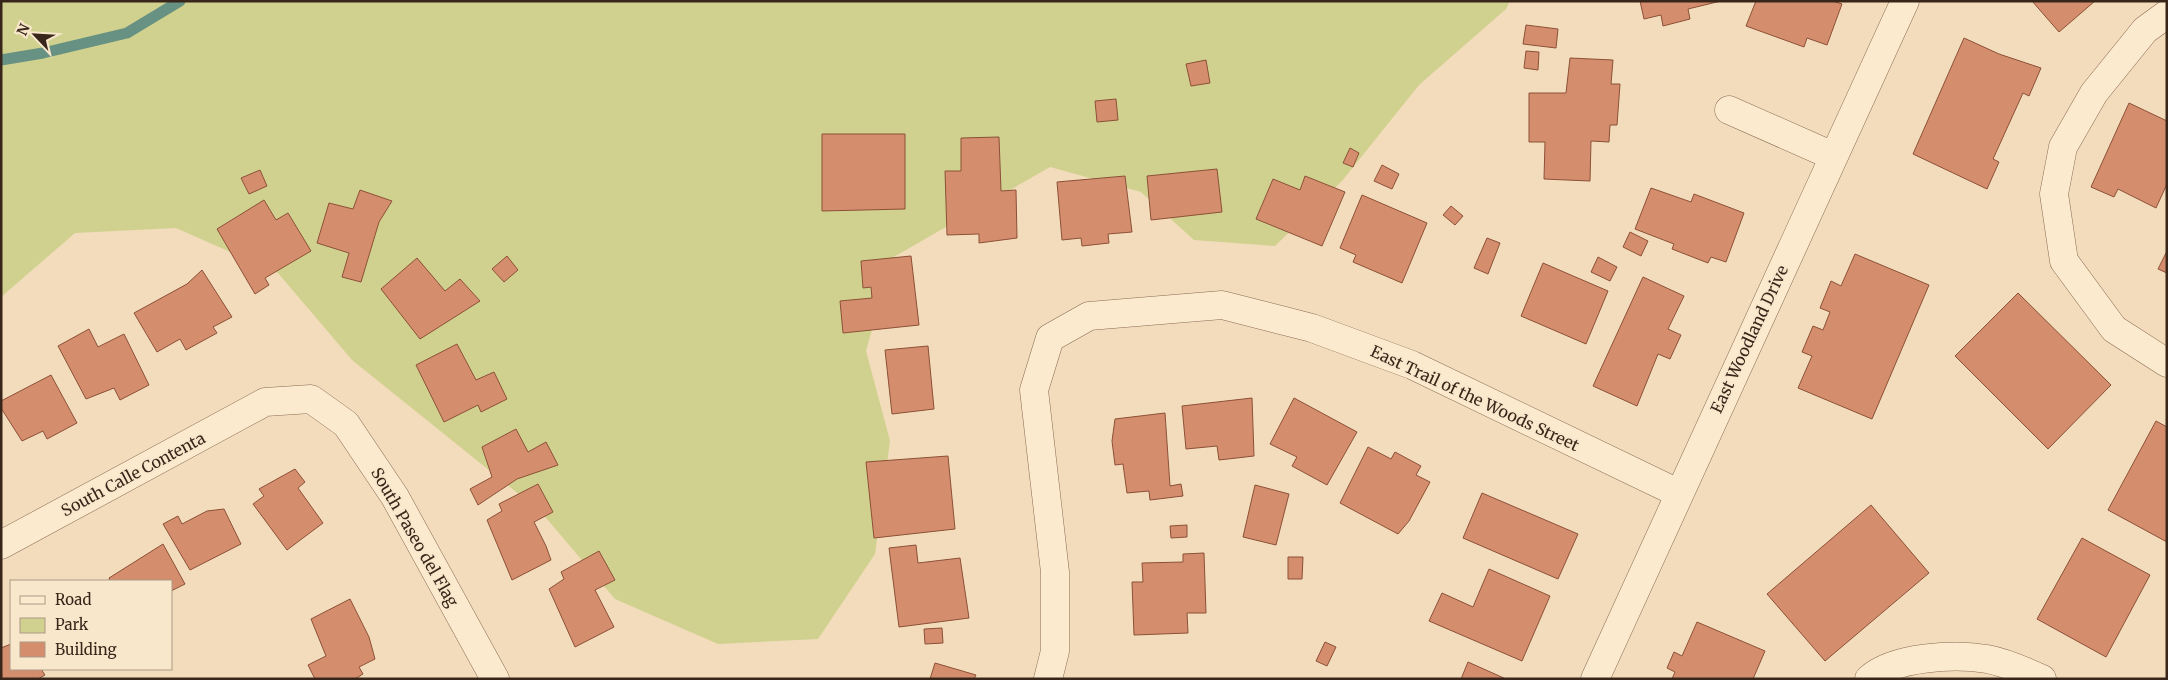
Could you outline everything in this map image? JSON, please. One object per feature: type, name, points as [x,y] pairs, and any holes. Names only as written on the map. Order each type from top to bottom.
[{"type":"street","name":"East Woodland Drive","points":[[1595,679],[1678,493],[1905,1]]},
{"type":"street","points":[[2167,14],[2145,30],[2094,93],[2063,146],[2054,194],[2064,261],[2114,329],[2167,363]]},
{"type":"street","points":[[1729,110],[1833,156]]},
{"type":"street","name":"East Trail of the Woods Street","points":[[1048,679],[1055,651],[1055,572],[1034,390],[1050,338],[1089,316],[1222,305],[1312,328],[1412,365],[1678,493]]},
{"type":"street","name":"South Paseo del Flag","points":[[265,402],[311,399],[346,424],[395,497],[495,679]]},
{"type":"street","name":"South Calle Contenta","points":[[1,545],[265,402]]},
{"type":"street","points":[[1870,679],[1879,670],[1930,656],[1988,659],[2042,679]]},
{"type":"green space","points":[[1,1],[1510,1],[1506,9],[1419,85],[1342,181],[1275,246],[1194,240],[1141,192],[1050,167],[892,258],[866,351],[890,441],[875,554],[818,639],[718,644],[615,599],[541,512],[352,360],[278,273],[176,228],[75,233],[1,297]]},
{"type":"building","points":[[1640,1],[1721,1],[1688,9],[1690,19],[1663,26],[1661,15],[1644,19]]},
{"type":"building","points":[[1756,1],[1833,1],[1842,4],[1827,45],[1807,38],[1804,47],[1746,26]]},
{"type":"building","points":[[2032,1],[2095,1],[2059,32]]},
{"type":"building","points":[[1526,25],[1558,29],[1556,48],[1523,44]]},
{"type":"building","points":[[1964,38],[1999,54],[2041,68],[2029,96],[2023,93],[1993,159],[1999,162],[1987,189],[1913,154]]},
{"type":"building","points":[[1526,51],[1539,52],[1538,70],[1524,68]]},
{"type":"building","points":[[1570,58],[1613,60],[1611,84],[1620,84],[1617,125],[1610,125],[1609,142],[1591,141],[1590,181],[1544,179],[1545,142],[1529,142],[1529,93],[1566,93]]},
{"type":"building","points":[[1206,60],[1210,83],[1191,86],[1186,64]]},
{"type":"building","points":[[1116,99],[1118,120],[1097,122],[1095,101]]},
{"type":"building","points":[[2129,103],[2167,121],[2167,184],[2156,208],[2118,189],[2114,197],[2091,187]]},
{"type":"building","points":[[822,134],[905,134],[905,209],[822,211]]},
{"type":"building","points":[[999,137],[1001,191],[1016,190],[1017,238],[979,243],[979,234],[947,235],[945,171],[961,171],[961,138]]},
{"type":"building","points":[[1350,148],[1359,153],[1353,167],[1343,163]]},
{"type":"building","points":[[1382,165],[1399,174],[1392,189],[1374,181]]},
{"type":"building","points":[[1217,169],[1222,212],[1151,220],[1147,176]]},
{"type":"building","points":[[260,170],[267,186],[249,194],[241,178]]},
{"type":"building","points":[[1125,176],[1132,232],[1108,234],[1109,243],[1082,246],[1081,238],[1062,240],[1057,182]]},
{"type":"building","points":[[1305,176],[1345,192],[1322,246],[1256,219],[1273,179],[1300,190]]},
{"type":"building","points":[[1651,188],[1691,202],[1694,194],[1744,213],[1726,262],[1711,257],[1708,263],[1672,249],[1674,244],[1635,229]]},
{"type":"building","points":[[360,190],[392,201],[379,222],[361,282],[342,277],[349,253],[317,243],[329,203],[353,209]]},
{"type":"building","points":[[1362,195],[1427,223],[1402,283],[1353,262],[1356,255],[1340,248]]},
{"type":"building","points":[[264,200],[276,220],[288,213],[311,251],[265,278],[269,285],[255,294],[217,229]]},
{"type":"building","points":[[1451,206],[1463,216],[1455,225],[1443,215]]},
{"type":"building","points":[[1630,232],[1648,241],[1641,256],[1623,247]]},
{"type":"building","points":[[1487,238],[1500,243],[1488,274],[1474,268]]},
{"type":"building","points":[[2167,251],[2167,273],[2158,269]]},
{"type":"building","points":[[1855,254],[1929,285],[1872,419],[1798,388],[1812,356],[1802,352],[1813,326],[1823,330],[1830,312],[1820,308],[1831,281],[1841,286]]},
{"type":"building","points":[[507,256],[518,270],[504,282],[492,269]]},
{"type":"building","points":[[911,256],[919,325],[843,333],[840,301],[872,298],[871,287],[863,288],[861,261]]},
{"type":"building","points":[[1598,257],[1617,267],[1610,281],[1591,272]]},
{"type":"building","points":[[417,258],[445,291],[460,279],[480,301],[420,339],[381,289]]},
{"type":"building","points":[[1543,263],[1608,291],[1586,344],[1521,316]]},
{"type":"building","points":[[202,270],[232,317],[213,327],[217,333],[186,350],[180,339],[157,352],[134,313],[187,284]]},
{"type":"building","points":[[1643,277],[1684,296],[1668,329],[1681,335],[1670,359],[1658,354],[1637,406],[1593,386]]},
{"type":"building","points":[[2018,293],[2111,385],[2048,449],[1955,356]]},
{"type":"building","points":[[89,329],[98,347],[124,334],[149,385],[120,400],[114,388],[86,399],[58,346]]},
{"type":"building","points":[[457,344],[476,380],[494,372],[507,399],[481,412],[478,405],[444,422],[416,365]]},
{"type":"building","points":[[928,346],[934,409],[892,414],[885,350]]},
{"type":"building","points":[[51,375],[77,423],[47,439],[43,431],[22,441],[1,408],[1,401]]},
{"type":"building","points":[[1252,398],[1254,456],[1219,460],[1217,446],[1186,449],[1182,406]]},
{"type":"building","points":[[1294,398],[1357,432],[1327,485],[1292,466],[1297,457],[1270,444]]},
{"type":"building","points":[[1165,413],[1170,486],[1181,484],[1183,496],[1150,500],[1149,491],[1127,493],[1123,464],[1115,465],[1112,441],[1115,419]]},
{"type":"building","points":[[2156,421],[2167,427],[2167,542],[2108,510]]},
{"type":"building","points":[[516,429],[528,452],[546,442],[558,465],[517,479],[478,505],[470,489],[492,477],[482,447]]},
{"type":"building","points":[[1368,447],[1391,459],[1395,452],[1421,466],[1416,475],[1430,482],[1409,521],[1398,534],[1340,503]]},
{"type":"building","points":[[948,456],[955,529],[874,538],[866,462]]},
{"type":"building","points":[[295,469],[305,482],[298,488],[323,523],[287,550],[253,504],[264,496],[259,489]]},
{"type":"building","points":[[538,484],[553,512],[534,522],[551,560],[512,580],[487,520],[502,511],[499,504]]},
{"type":"building","points":[[1255,485],[1289,494],[1276,545],[1243,537]]},
{"type":"building","points":[[1482,493],[1578,534],[1558,579],[1463,538]]},
{"type":"building","points":[[1871,505],[1929,573],[1825,661],[1767,594]]},
{"type":"building","points":[[224,509],[241,544],[190,570],[163,524],[178,516],[182,524],[207,511]]},
{"type":"building","points":[[1187,525],[1187,537],[1171,538],[1170,526]]},
{"type":"building","points":[[2082,538],[2150,575],[2106,657],[2037,619]]},
{"type":"building","points":[[163,544],[185,584],[172,590],[172,580],[110,580],[109,578]]},
{"type":"building","points":[[916,545],[918,563],[960,558],[969,618],[899,627],[889,548]]},
{"type":"building","points":[[599,551],[615,580],[595,590],[614,627],[575,647],[549,589],[564,579],[561,572]]},
{"type":"building","points":[[1204,553],[1206,613],[1187,613],[1188,633],[1134,635],[1132,582],[1143,582],[1142,563],[1183,562],[1183,554]]},
{"type":"building","points":[[1288,557],[1303,557],[1302,579],[1288,579]]},
{"type":"building","points":[[1489,569],[1550,596],[1522,661],[1429,621],[1442,593],[1473,607]]},
{"type":"building","points":[[350,599],[369,637],[375,659],[359,667],[363,674],[355,679],[315,679],[308,665],[326,656],[311,619]]},
{"type":"building","points":[[1697,622],[1765,651],[1753,679],[1672,679],[1675,672],[1667,668],[1674,652],[1682,656]]},
{"type":"building","points":[[942,628],[943,643],[925,644],[924,629]]},
{"type":"building","points":[[1325,642],[1336,647],[1327,666],[1316,661]]},
{"type":"building","points":[[10,644],[10,670],[42,670],[45,675],[38,679],[1,679],[1,648]]},
{"type":"building","points":[[1468,662],[1506,679],[1461,679]]},
{"type":"building","points":[[935,663],[976,675],[974,679],[930,679]]},
{"type":"waterway","points":[[1,60],[43,53],[127,33],[180,1]]}]
